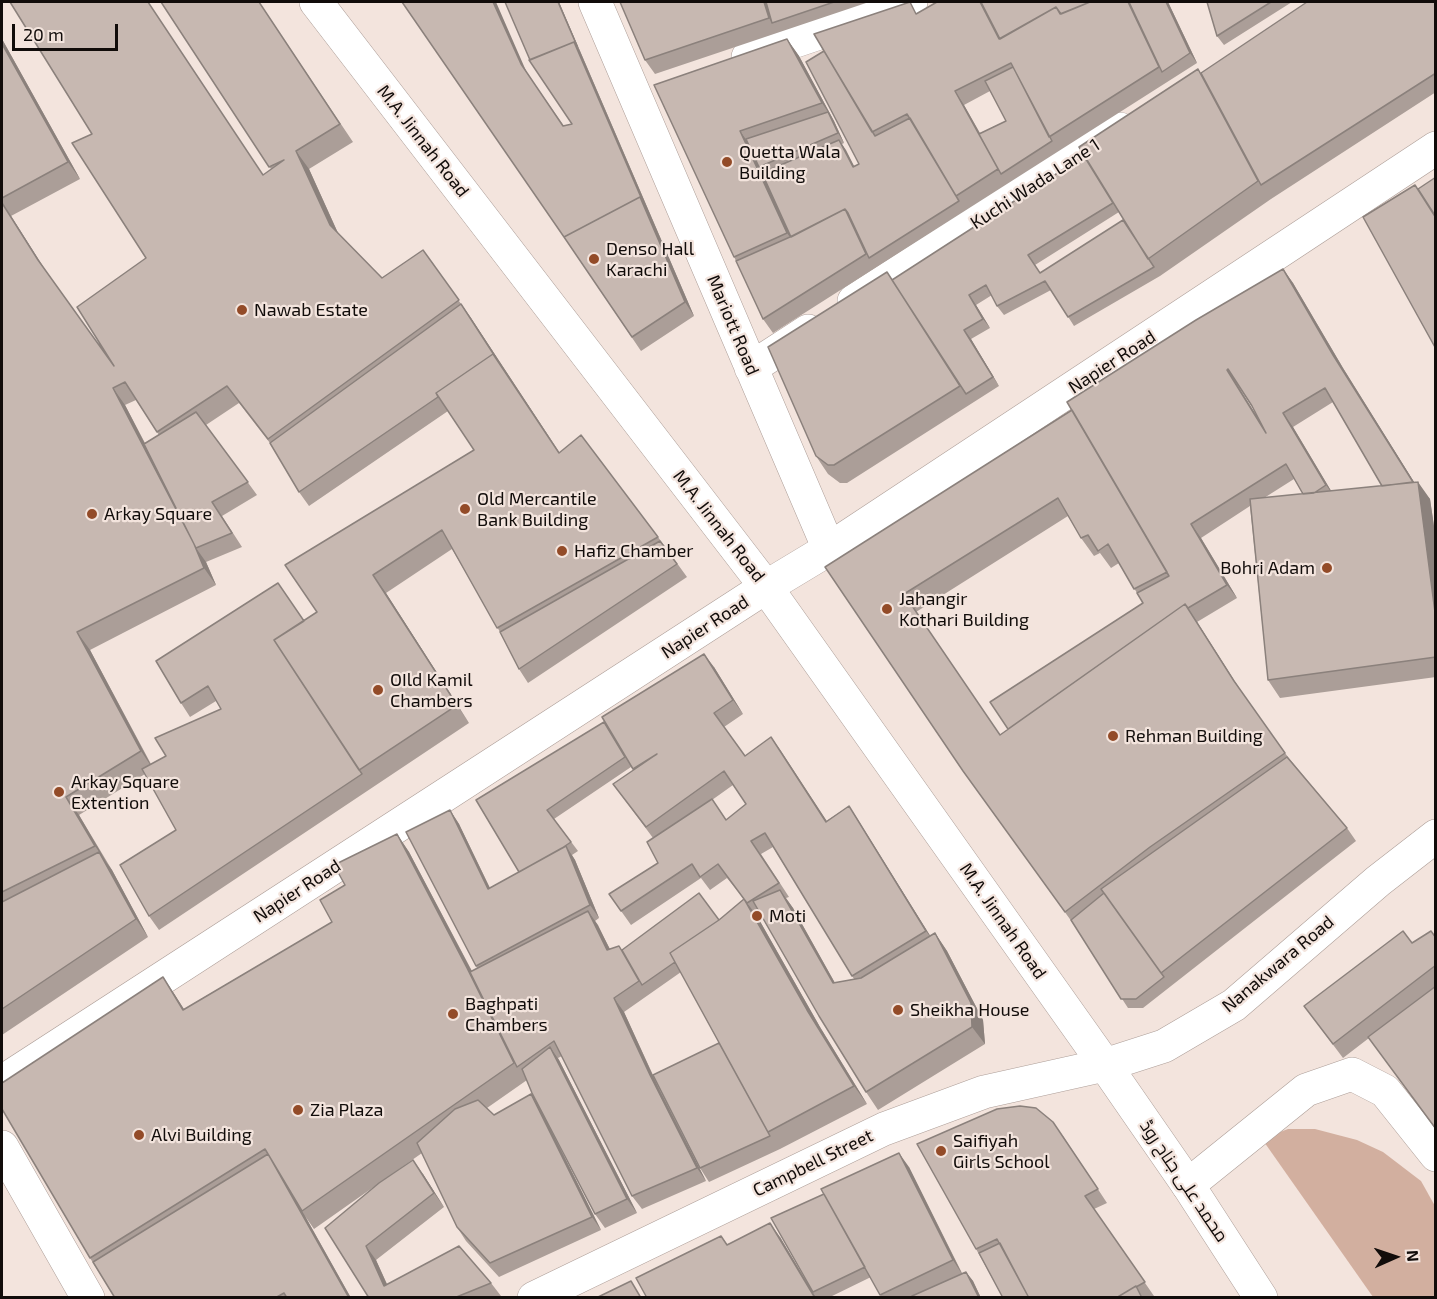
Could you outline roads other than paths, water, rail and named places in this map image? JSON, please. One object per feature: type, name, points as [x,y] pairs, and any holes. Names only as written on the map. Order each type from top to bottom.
[{"type":"main road","name":"M.A. Jinnah Road","points":[[316,2],[766,587],[1105,1065]]},
{"type":"main road","name":"Mariott Road","points":[[595,2],[647,92],[752,368],[829,549]]},
{"type":"main road","points":[[724,65],[911,2]]},
{"type":"main road","name":"Kuchi Wada Lane 1","points":[[752,368],[1143,114]]},
{"type":"main road","name":"Napier Road","points":[[2,1082],[766,587],[829,549],[1436,148]]},
{"type":"main road","name":"Nanakwara Road","points":[[1105,1065],[1164,1046],[1234,1005],[1378,881],[1436,836]]},
{"type":"main road","name":"محمد علی جناح روڈ","points":[[1105,1065],[1188,1185],[1261,1298]]},
{"type":"main road","name":"Campbell Street","points":[[534,1298],[884,1129],[984,1092],[1105,1065]]},
{"type":"main road","points":[[1188,1185],[1306,1090],[1352,1074],[1385,1091],[1436,1155]]},
{"type":"main road","points":[[2,1148],[88,1298]]},
{"type":"place","name":"Quetta Wala Building","points":[[727,162]]},
{"type":"place","name":"Denso Hall Karachi","points":[[594,259]]},
{"type":"place","name":"Nawab Estate","points":[[242,310]]},
{"type":"place","name":"Old Mercantile Bank Building","points":[[465,509]]},
{"type":"place","name":"Arkay Square","points":[[92,514]]},
{"type":"place","name":"Hafiz Chamber","points":[[562,551]]},
{"type":"place","name":"Bohri Adam","points":[[1327,568]]},
{"type":"place","name":"Jahangir Kothari Building","points":[[887,609]]},
{"type":"place","name":"OIld Kamil Chambers","points":[[378,690]]},
{"type":"place","name":"Rehman Building","points":[[1113,736]]},
{"type":"place","name":"Arkay Square Extention","points":[[59,792]]},
{"type":"place","name":"Moti","points":[[757,916]]},
{"type":"place","name":"Sheikha House","points":[[898,1010]]},
{"type":"place","name":"Baghpati Chambers","points":[[453,1014]]},
{"type":"place","name":"Zia Plaza","points":[[298,1110]]},
{"type":"place","name":"Alvi Building","points":[[139,1135]]},
{"type":"place","name":"Saifiyah Girls School","points":[[941,1151]]}]
